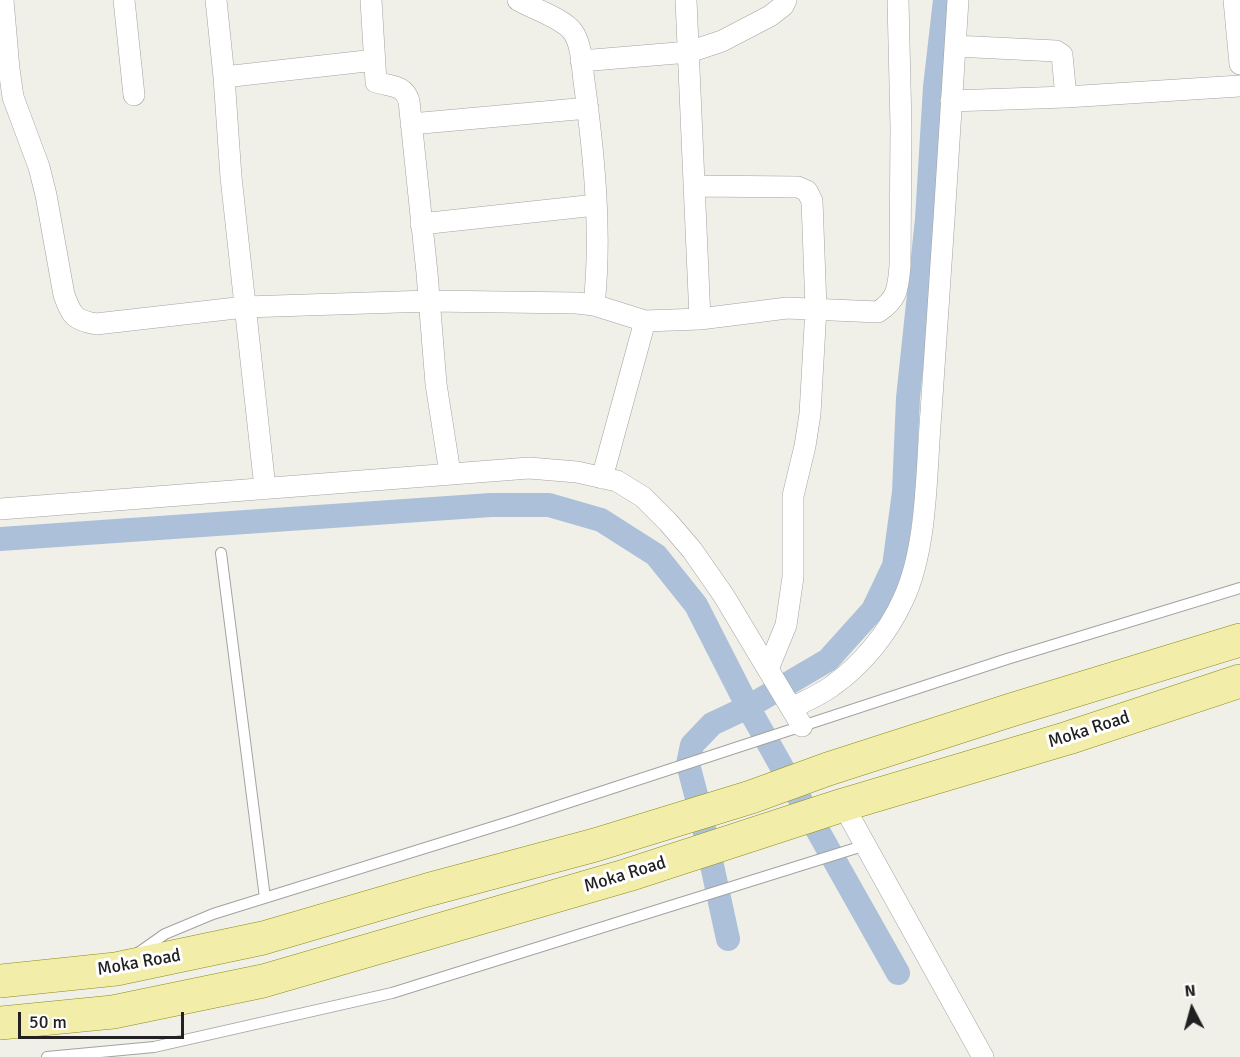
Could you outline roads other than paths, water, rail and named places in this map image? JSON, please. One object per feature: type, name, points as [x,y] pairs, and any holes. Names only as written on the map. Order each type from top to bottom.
[{"type":"main road","name":"Moka Road","points":[[0,981],[116,969],[263,938],[427,890],[595,845],[751,797],[828,769],[1011,710],[1240,640]]},
{"type":"main road","name":"Moka Road","points":[[0,1023],[113,1012],[263,981],[628,875],[843,805],[1068,738],[1240,681]]},
{"type":"street","points":[[3,0],[13,97],[39,167],[64,296],[70,310],[80,321],[96,324],[245,307],[429,301],[577,303],[594,305],[645,321],[700,319],[787,308],[878,312],[891,304],[898,288],[900,266],[902,127],[898,0]]},
{"type":"street","points":[[124,0],[134,95]]},
{"type":"street","points":[[216,0],[231,177],[265,488]]},
{"type":"street","points":[[371,0],[376,82],[399,87],[407,93],[428,273],[436,384],[450,473]]},
{"type":"street","points":[[518,0],[568,26],[575,35],[588,108],[596,205],[597,253],[594,305]]},
{"type":"street","points":[[686,0],[700,319]]},
{"type":"street","points":[[581,61],[689,52],[722,40],[770,16],[783,6],[786,0]]},
{"type":"street","points":[[792,708],[831,687],[856,666],[881,637],[903,600],[916,566],[922,530],[958,0]]},
{"type":"street","points":[[1234,0],[1240,64]]},
{"type":"street","points":[[955,46],[1056,51],[1062,55],[1064,62],[1066,97]]},
{"type":"street","points":[[224,77],[375,60]]},
{"type":"street","points":[[951,101],[1066,97],[1240,86]]},
{"type":"street","points":[[411,124],[588,108]]},
{"type":"street","points":[[694,186],[798,187],[807,191],[812,201],[816,308],[810,414],[793,496],[792,586],[786,625],[768,669]]},
{"type":"street","points":[[421,224],[596,205]]},
{"type":"street","points":[[602,478],[645,321]]},
{"type":"street","points":[[0,509],[530,468],[577,472],[617,481],[643,497],[692,550],[724,596],[792,708],[794,729]]},
{"type":"street","points":[[843,805],[859,847],[983,1057]]},
{"type":"lane","points":[[221,553],[265,898]]},
{"type":"lane","points":[[116,969],[165,934],[213,914],[652,775],[1007,659],[1240,588]]},
{"type":"lane","points":[[47,1057],[155,1052],[392,993],[859,847]]},
{"type":"waterway","points":[[728,939],[688,764],[692,745],[712,724],[748,707],[828,660],[873,610],[894,566],[904,492],[908,398],[927,219],[935,87],[945,0]]},
{"type":"waterway","points":[[0,539],[491,505],[549,505],[601,520],[656,555],[696,605],[748,707],[898,973]]}]
